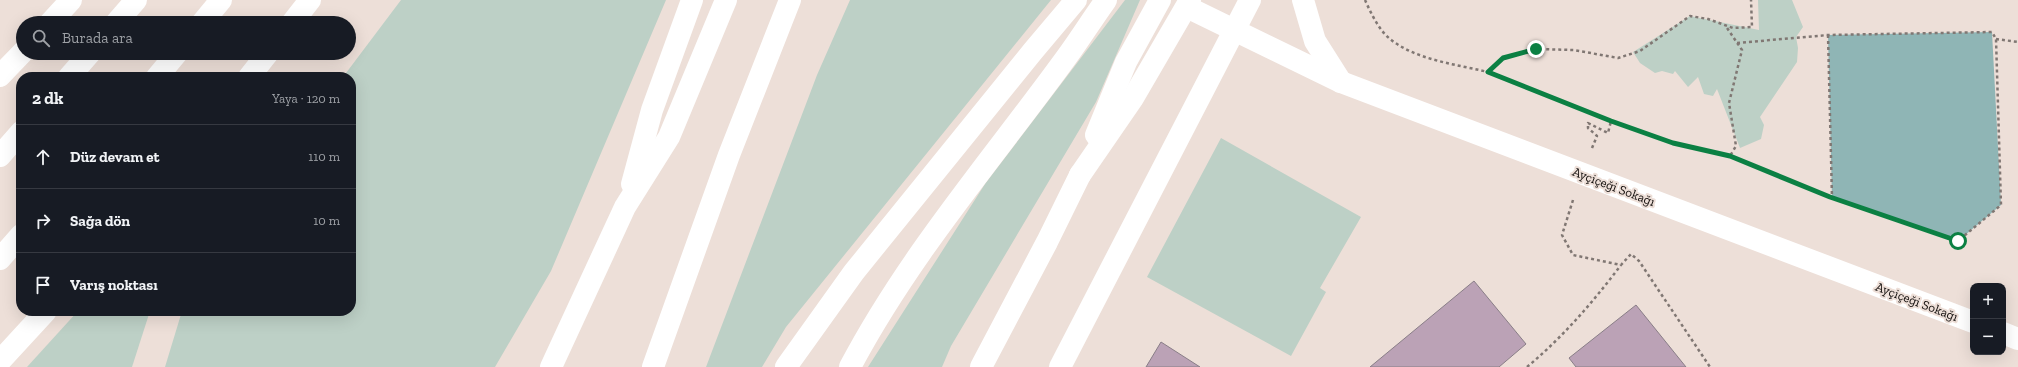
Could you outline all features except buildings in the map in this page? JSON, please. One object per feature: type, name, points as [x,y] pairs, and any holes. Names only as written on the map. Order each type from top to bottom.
[{"type":"main road","points":[[56,16],[71,0]]},
{"type":"main road","points":[[122,16],[136,0]]},
{"type":"main road","points":[[208,16],[221,0]]},
{"type":"main road","points":[[297,16],[310,0]]},
{"type":"main road","points":[[626,207],[652,110],[692,0]]},
{"type":"main road","points":[[551,367],[626,207],[670,137],[726,0]]},
{"type":"main road","points":[[653,367],[729,155],[790,0]]},
{"type":"main road","points":[[786,367],[854,272],[1033,50],[1076,0]]},
{"type":"main road","points":[[850,367],[873,324],[947,215],[1063,62],[1106,0]]},
{"type":"main road","points":[[981,367],[1047,242],[1080,175],[1126,62],[1160,0]]},
{"type":"main road","points":[[1060,367],[1250,0]]},
{"type":"main road","points":[[1304,0],[1315,40],[1341,82]]},
{"type":"main road","points":[[1080,175],[1133,98],[1189,4]]},
{"type":"main road","name":"Ayçiçeği Sokağı","points":[[1189,4],[1234,30],[1341,82],[1970,321]]},
{"type":"main road","points":[[0,76],[16,59]]},
{"type":"main road","points":[[73,72],[84,60]]},
{"type":"main road","points":[[161,72],[171,60]]},
{"type":"main road","points":[[253,72],[262,60]]},
{"type":"main road","points":[[0,156],[16,138]]},
{"type":"main road","points":[[0,259],[16,241]]},
{"type":"main road","points":[[0,361],[41,316]]},
{"type":"main road","points":[[2006,334],[2018,339]]},
{"type":"path","points":[[1365,0],[1379,25],[1389,38],[1424,57],[1488,72],[1611,121],[1673,143],[1730,156],[1832,198],[1958,241],[2001,205],[1996,39],[1992,32],[1828,35],[1737,43]]},
{"type":"path","points":[[1488,72],[1503,58],[1536,49],[1574,50],[1618,58],[1640,51],[1690,16],[1708,19],[1733,28],[1752,27],[1751,0]]},
{"type":"path","points":[[1725,25],[1742,50],[1729,103],[1736,146],[1730,156]]},
{"type":"path","points":[[1828,35],[1832,198]]},
{"type":"path","points":[[1996,39],[2018,42]]},
{"type":"path","points":[[1597,136],[1588,128],[1588,122],[1608,134],[1611,121]]},
{"type":"path","points":[[1564,226],[1562,235],[1573,255],[1621,265]]},
{"type":"path","points":[[1527,367],[1551,347],[1599,294],[1631,254],[1639,261],[1710,367]]},
{"type":"green space","points":[[401,0],[666,0],[551,271],[495,367],[165,367],[180,316],[356,316],[356,72],[347,72]]},
{"type":"green space","points":[[850,0],[1051,0],[786,327],[762,367],[706,367],[817,75]]},
{"type":"green space","points":[[1125,0],[1140,0],[1096,102],[951,346],[942,367],[868,367],[985,184]]},
{"type":"green space","points":[[1758,0],[1792,0],[1803,27],[1796,37],[1798,48],[1797,62],[1760,117],[1764,125],[1761,139],[1740,148],[1717,89],[1713,96],[1704,94],[1698,77],[1688,87],[1675,71],[1673,74],[1662,71],[1655,73],[1640,63],[1633,52],[1690,16],[1759,30]]},
{"type":"green space","points":[[1221,138],[1361,217],[1320,288],[1326,292],[1291,356],[1147,277]]},
{"type":"green space","points":[[73,316],[148,316],[132,367],[27,367]]},
{"type":"water","points":[[1992,32],[2001,205],[1958,241],[1832,198],[1828,35]]},
{"type":"route","points":[[1536,49],[1503,58],[1488,72],[1611,121],[1673,143],[1730,156],[1830,197],[1958,241]]}]
